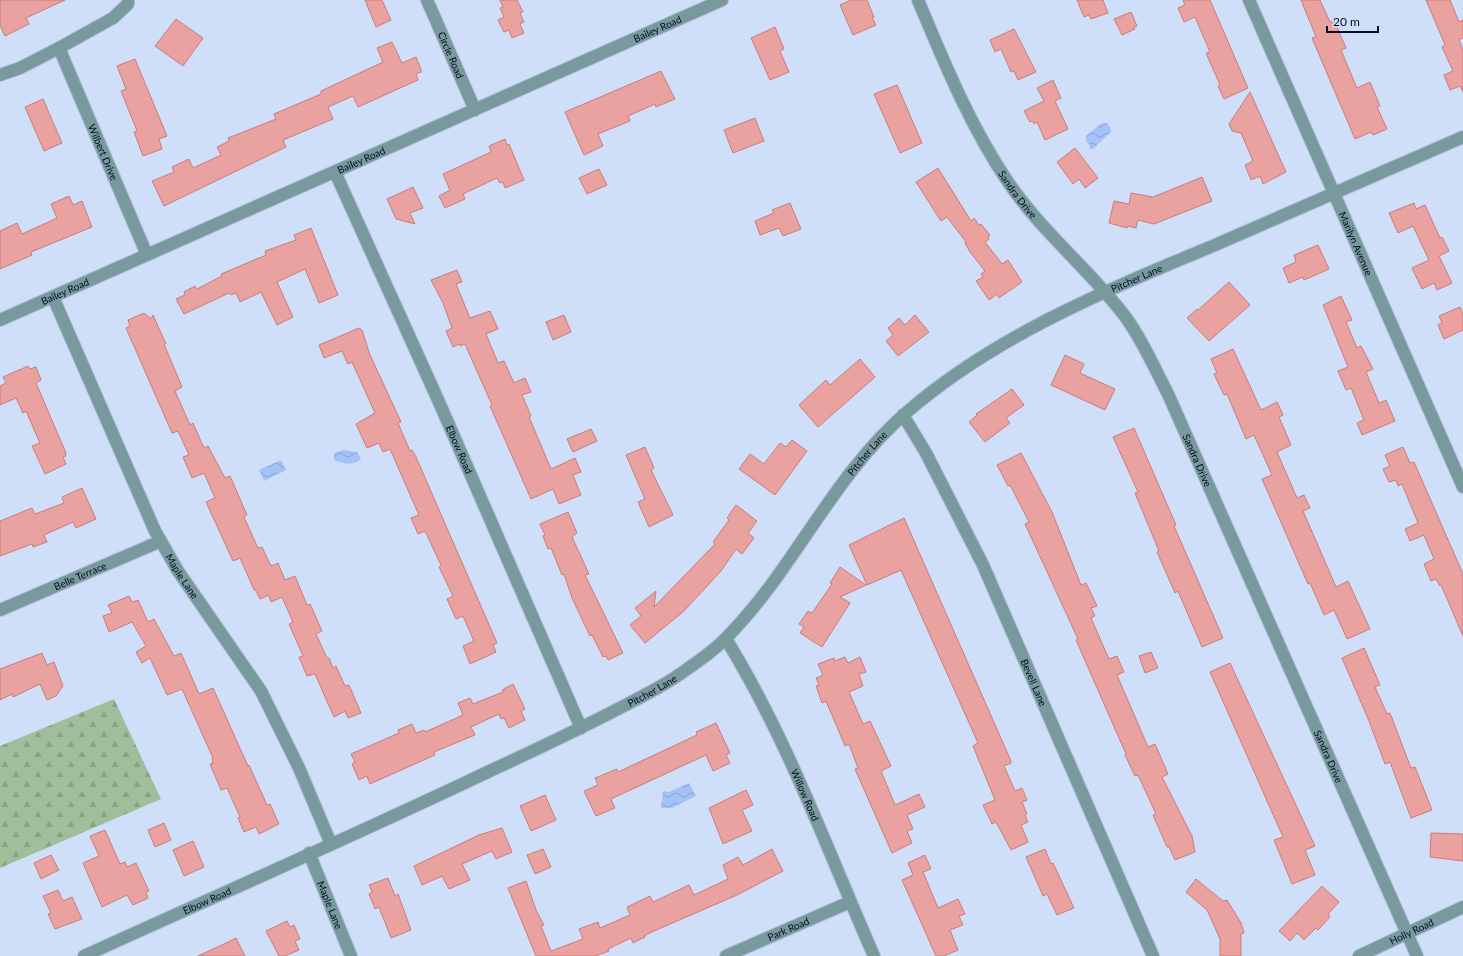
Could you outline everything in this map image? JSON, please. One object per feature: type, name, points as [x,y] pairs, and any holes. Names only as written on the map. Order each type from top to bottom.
[{"type":"street","points":[[0,75],[20,68],[113,18],[128,4],[128,0]]},
{"type":"street","name":"Circle Road","points":[[427,0],[475,110]]},
{"type":"street","name":"Bailey Road","points":[[0,320],[722,0]]},
{"type":"street","name":"Sandra Drive","points":[[918,0],[946,66],[985,146],[1005,177],[1052,236],[1124,315],[1142,343],[1168,394],[1417,956]]},
{"type":"street","name":"Marilyn Avenue","points":[[1249,0],[1463,486]]},
{"type":"street","name":"Wilbert Drive","points":[[59,48],[147,255]]},
{"type":"street","name":"Pitcher Lane","points":[[331,844],[418,806],[581,728],[649,693],[688,668],[726,639],[759,601],[844,481],[863,457],[903,415],[945,381],[986,354],[1104,292],[1463,137]]},
{"type":"street","name":"Elbow Road","points":[[335,172],[442,409],[581,728]]},
{"type":"street","name":"Maple Lane","points":[[53,297],[161,540],[178,571],[261,691],[299,768],[331,844]]},
{"type":"street","name":"Bevell Lane","points":[[903,415],[926,453],[983,565],[1153,956]]},
{"type":"street","name":"Belle Terrace","points":[[0,610],[161,540]]},
{"type":"street","name":"Willow Road","points":[[726,639],[750,677],[808,801],[874,956]]},
{"type":"street","name":"Elbow Road","points":[[84,956],[331,844]]},
{"type":"street","name":"Maple Lane","points":[[309,853],[351,956]]},
{"type":"street","name":"Park Road","points":[[726,956],[850,902]]},
{"type":"street","name":"Holly Road","points":[[1359,956],[1463,907]]},
{"type":"green space","points":[[114,699],[161,799],[0,868],[0,746]]},
{"type":"water","points":[[1102,123],[1107,123],[1111,132],[1093,149],[1089,148],[1090,146],[1086,141],[1086,136]]},
{"type":"water","points":[[343,450],[357,452],[361,459],[355,463],[348,464],[334,460],[334,453]]},
{"type":"water","points":[[281,460],[286,470],[264,481],[259,470]]},
{"type":"water","points":[[689,783],[696,796],[672,808],[661,808],[663,791],[669,792]]},
{"type":"building","points":[[0,0],[65,0],[26,18],[29,24],[5,36],[0,25]]},
{"type":"building","points":[[365,0],[382,0],[391,20],[376,27]]},
{"type":"building","points":[[500,0],[517,0],[523,12],[520,13],[524,22],[520,24],[524,33],[512,38],[509,30],[504,32],[498,20],[504,17],[500,8],[503,7]]},
{"type":"building","points":[[851,0],[867,0],[876,25],[853,35],[840,5]]},
{"type":"building","points":[[1077,0],[1103,0],[1108,13],[1091,19],[1089,15],[1084,17]]},
{"type":"building","points":[[1183,0],[1210,0],[1248,88],[1224,99],[1218,86],[1220,85],[1206,53],[1210,52],[1195,17],[1184,22],[1178,8],[1185,5]]},
{"type":"building","points":[[1301,0],[1320,0],[1330,22],[1334,20],[1346,48],[1341,50],[1357,88],[1370,82],[1380,106],[1377,107],[1387,129],[1373,135],[1371,132],[1355,139],[1312,38],[1316,37]]},
{"type":"building","points":[[1426,0],[1450,0],[1459,22],[1463,20],[1463,38],[1459,40],[1463,50],[1463,92],[1460,86],[1450,90],[1444,75],[1453,71],[1442,47],[1445,45]]},
{"type":"building","points":[[1131,12],[1137,26],[1134,27],[1135,29],[1122,35],[1114,19]]},
{"type":"building","points":[[176,19],[203,38],[183,66],[155,46]]},
{"type":"building","points":[[775,27],[784,49],[780,51],[789,72],[770,80],[751,38]]},
{"type":"building","points":[[1014,29],[1036,72],[1018,80],[1014,71],[1011,72],[1001,49],[995,52],[990,40]]},
{"type":"building","points":[[392,42],[402,63],[416,57],[421,69],[421,72],[416,74],[418,80],[358,107],[353,96],[328,107],[333,119],[283,140],[286,147],[164,206],[152,181],[174,172],[172,167],[189,159],[193,168],[221,155],[217,147],[229,141],[228,138],[276,119],[274,114],[321,94],[321,91],[383,62],[377,48]]},
{"type":"building","points":[[135,59],[167,136],[159,139],[162,149],[143,156],[134,132],[137,131],[121,91],[126,89],[117,66]]},
{"type":"building","points":[[661,71],[675,99],[656,107],[655,104],[628,116],[630,121],[598,134],[603,146],[584,155],[565,112]]},
{"type":"building","points":[[1053,80],[1061,98],[1055,101],[1068,129],[1045,140],[1037,122],[1034,124],[1033,121],[1030,122],[1024,111],[1044,101],[1037,88]]},
{"type":"building","points":[[897,85],[922,143],[900,153],[874,94]]},
{"type":"building","points":[[1250,92],[1286,172],[1263,184],[1260,176],[1251,180],[1245,165],[1253,161],[1241,133],[1232,131],[1229,124]]},
{"type":"building","points":[[43,99],[62,143],[44,151],[25,107]]},
{"type":"building","points":[[755,118],[764,141],[733,153],[724,130]]},
{"type":"building","points":[[505,139],[507,145],[509,144],[524,180],[505,188],[503,182],[500,183],[497,178],[463,194],[465,199],[445,208],[439,196],[450,190],[443,174],[491,152],[489,146]]},
{"type":"building","points":[[1075,148],[1098,178],[1085,188],[1079,179],[1073,184],[1057,162]]},
{"type":"building","points":[[938,168],[971,221],[974,218],[990,235],[988,237],[989,239],[985,242],[1002,264],[1008,260],[1022,282],[999,298],[997,294],[989,300],[976,281],[983,277],[981,274],[985,271],[970,252],[965,243],[966,242],[947,217],[941,221],[916,182]]},
{"type":"building","points":[[599,169],[607,185],[587,194],[579,178]]},
{"type":"building","points":[[1202,177],[1212,201],[1154,224],[1138,220],[1136,228],[1128,226],[1127,228],[1109,223],[1114,201],[1129,204],[1131,193],[1153,197]]},
{"type":"building","points":[[413,187],[423,208],[410,213],[415,224],[396,219],[387,199]]},
{"type":"building","points":[[69,196],[73,205],[82,201],[92,227],[31,252],[32,255],[0,269],[0,231],[17,223],[22,234],[57,218],[51,204]]},
{"type":"building","points":[[790,203],[801,229],[783,236],[779,228],[760,235],[755,221],[774,213],[772,210]]},
{"type":"building","points":[[1414,203],[1416,209],[1425,205],[1440,238],[1442,237],[1449,251],[1439,256],[1452,283],[1437,290],[1434,283],[1422,289],[1412,268],[1429,260],[1413,226],[1398,233],[1389,213]]},
{"type":"building","points":[[311,228],[338,295],[319,303],[305,269],[277,282],[293,317],[277,325],[261,292],[240,302],[236,293],[231,295],[229,293],[184,314],[176,299],[185,295],[184,292],[195,286],[197,289],[222,276],[221,274],[266,255],[265,251],[296,240],[294,235]]},
{"type":"building","points":[[1318,245],[1329,269],[1304,280],[1303,277],[1289,283],[1283,268],[1296,262],[1294,255]]},
{"type":"building","points":[[457,270],[462,282],[456,284],[470,318],[490,311],[498,329],[486,334],[498,363],[504,361],[514,383],[525,378],[531,392],[522,395],[531,416],[529,417],[551,469],[575,458],[581,472],[573,475],[581,495],[559,504],[553,489],[531,499],[490,406],[492,405],[465,344],[460,346],[459,344],[453,347],[446,331],[452,328],[443,303],[431,280]]},
{"type":"building","points":[[1229,282],[1250,305],[1209,341],[1187,318]]},
{"type":"building","points":[[1341,296],[1352,320],[1346,322],[1357,348],[1361,346],[1373,369],[1366,372],[1379,403],[1386,400],[1395,421],[1362,435],[1357,423],[1364,420],[1351,388],[1346,390],[1338,371],[1348,367],[1323,305]]},
{"type":"building","points":[[1460,307],[1463,314],[1463,330],[1444,339],[1438,325],[1442,323],[1439,316]]},
{"type":"building","points":[[144,313],[151,319],[153,315],[166,344],[164,344],[182,387],[175,391],[190,425],[193,423],[204,448],[208,446],[225,478],[230,476],[247,515],[244,517],[258,548],[262,547],[271,566],[278,563],[285,580],[295,576],[307,605],[310,604],[322,631],[316,634],[327,658],[329,658],[333,668],[336,666],[345,686],[349,685],[361,713],[348,718],[345,711],[334,717],[315,674],[307,676],[299,657],[303,656],[289,624],[293,622],[282,597],[271,602],[269,595],[260,599],[255,589],[254,590],[240,558],[233,561],[206,502],[215,498],[204,473],[192,478],[183,457],[189,455],[178,431],[172,433],[126,328],[130,326],[128,320]]},
{"type":"building","points":[[564,315],[571,332],[553,340],[546,322]]},
{"type":"building","points":[[915,315],[929,332],[898,356],[886,341],[893,335],[888,328],[899,318],[905,325]]},
{"type":"building","points":[[359,328],[362,330],[370,355],[401,422],[398,423],[410,451],[412,450],[416,457],[497,643],[493,645],[496,652],[470,664],[463,646],[474,641],[463,616],[456,619],[447,599],[453,596],[439,567],[441,565],[425,531],[418,534],[411,518],[419,515],[390,449],[383,452],[379,443],[367,448],[356,424],[375,413],[352,362],[348,364],[342,351],[324,358],[319,345]]},
{"type":"building","points":[[1233,349],[1261,410],[1277,402],[1283,415],[1279,417],[1291,445],[1277,452],[1297,498],[1304,495],[1310,508],[1303,511],[1336,587],[1348,581],[1370,629],[1347,639],[1334,610],[1324,615],[1310,583],[1308,584],[1262,479],[1272,475],[1254,435],[1246,439],[1227,394],[1224,395],[1214,374],[1217,373],[1211,359]]},
{"type":"building","points":[[1065,355],[1084,364],[1080,373],[1115,389],[1105,410],[1051,385]]},
{"type":"building","points":[[860,359],[875,377],[818,427],[799,405],[826,380],[830,385]]},
{"type":"building","points":[[28,366],[30,369],[36,367],[41,380],[36,383],[66,453],[66,456],[63,457],[66,464],[45,474],[32,446],[40,443],[26,411],[23,413],[16,398],[0,405],[0,386],[6,383],[3,377]]},
{"type":"building","points":[[1012,389],[1024,405],[1006,418],[1010,423],[985,442],[969,422],[977,415],[976,414]]},
{"type":"building","points":[[1134,428],[1176,525],[1174,526],[1223,638],[1202,647],[1178,591],[1175,593],[1157,552],[1159,551],[1135,493],[1138,492],[1113,437]]},
{"type":"building","points":[[591,429],[597,441],[573,452],[567,439]]},
{"type":"building","points":[[792,440],[807,451],[775,495],[739,469],[750,454],[764,464],[780,443],[786,447]]},
{"type":"building","points":[[645,447],[654,468],[651,470],[673,515],[649,527],[638,502],[645,499],[626,455]]},
{"type":"building","points":[[1403,447],[1410,463],[1414,462],[1463,574],[1463,636],[1441,585],[1440,586],[1436,579],[1431,581],[1424,564],[1434,559],[1424,535],[1410,541],[1405,529],[1418,523],[1402,484],[1398,486],[1396,480],[1389,482],[1383,469],[1390,466],[1385,455]]},
{"type":"building","points":[[1021,453],[1052,512],[1081,585],[1086,583],[1097,606],[1091,608],[1095,616],[1091,618],[1109,659],[1117,656],[1124,672],[1117,675],[1148,747],[1155,744],[1168,774],[1162,777],[1192,836],[1195,852],[1175,860],[1169,847],[1167,847],[1153,815],[1156,814],[1138,775],[1135,776],[1125,755],[1126,754],[1076,640],[1078,639],[1025,524],[1029,522],[1010,485],[1008,486],[997,465]]},
{"type":"building","points":[[82,488],[96,519],[76,528],[73,522],[44,535],[47,542],[33,547],[32,544],[0,556],[0,521],[32,508],[35,514],[64,503],[62,497]]},
{"type":"building","points":[[736,505],[757,521],[748,533],[754,538],[742,554],[736,549],[721,571],[684,611],[645,643],[630,625],[641,616],[635,608],[656,591],[654,607],[715,544],[713,542],[729,520],[727,518]]},
{"type":"building","points":[[568,512],[577,533],[572,537],[589,574],[585,575],[623,653],[608,660],[606,656],[603,657],[592,635],[590,636],[572,598],[564,574],[562,575],[551,548],[548,549],[543,536],[545,535],[540,524]]},
{"type":"building","points":[[904,518],[1011,761],[1011,763],[1004,766],[1015,791],[1022,788],[1027,800],[1022,802],[1027,814],[1025,815],[1028,822],[1021,825],[1028,842],[1011,850],[996,822],[992,824],[983,805],[995,800],[973,746],[978,743],[901,570],[867,585],[849,545]]},
{"type":"building","points":[[840,567],[866,585],[840,597],[850,603],[822,647],[800,633],[804,627],[799,624],[808,611],[812,613],[832,584],[830,583]]},
{"type":"building","points":[[129,596],[132,602],[138,600],[148,622],[154,619],[174,656],[181,653],[199,694],[213,688],[248,766],[249,765],[267,805],[270,804],[279,824],[259,834],[256,827],[244,832],[238,818],[240,817],[227,788],[221,790],[210,764],[213,763],[213,758],[182,689],[167,695],[150,658],[142,663],[136,652],[146,646],[132,622],[109,632],[103,616],[112,613],[108,605]]},
{"type":"building","points":[[1364,648],[1380,685],[1375,687],[1387,714],[1390,713],[1411,768],[1415,767],[1432,810],[1411,818],[1390,762],[1385,764],[1369,721],[1342,658]]},
{"type":"building","points":[[1151,652],[1158,668],[1145,673],[1139,656]]},
{"type":"building","points":[[42,653],[47,665],[54,662],[63,686],[56,696],[47,700],[40,684],[13,697],[12,694],[0,700],[0,669]]},
{"type":"building","points":[[845,657],[848,663],[860,657],[866,672],[859,674],[863,686],[849,692],[863,724],[870,721],[891,766],[881,771],[895,805],[919,794],[925,807],[907,815],[913,829],[907,831],[912,843],[892,853],[855,769],[858,768],[849,744],[845,746],[826,701],[822,703],[816,686],[819,685],[816,678],[823,675],[818,664],[834,658],[835,661]]},
{"type":"building","points":[[1230,663],[1315,846],[1305,850],[1315,875],[1292,884],[1274,840],[1283,837],[1210,672]]},
{"type":"building","points":[[513,684],[525,709],[521,711],[525,720],[509,728],[504,718],[501,719],[499,714],[471,727],[475,735],[434,752],[435,755],[370,784],[367,776],[359,780],[352,764],[355,762],[351,754],[399,733],[398,730],[412,724],[416,733],[424,730],[425,732],[463,715],[458,703],[470,698],[473,704],[503,692],[502,690]]},
{"type":"building","points":[[716,723],[730,753],[726,755],[730,763],[713,771],[706,755],[611,799],[615,808],[596,816],[584,791],[598,785],[595,778],[617,769],[618,772],[697,735],[696,732]]},
{"type":"building","points":[[746,790],[753,805],[742,810],[752,831],[723,844],[709,808]]},
{"type":"building","points":[[545,795],[556,820],[531,831],[520,806]]},
{"type":"building","points":[[164,823],[171,840],[155,847],[148,830]]},
{"type":"building","points":[[502,828],[512,852],[496,859],[492,851],[462,864],[470,880],[449,889],[442,876],[422,885],[414,866],[479,835]]},
{"type":"building","points":[[105,830],[120,864],[125,862],[127,867],[136,863],[149,891],[146,892],[148,898],[133,905],[127,895],[102,907],[83,863],[99,856],[90,836]]},
{"type":"building","points":[[1431,833],[1463,834],[1463,861],[1430,857]]},
{"type":"building","points":[[193,841],[204,867],[184,876],[173,850]]},
{"type":"building","points":[[543,849],[551,867],[535,874],[527,855]]},
{"type":"building","points":[[772,849],[783,871],[737,895],[654,931],[633,943],[631,938],[608,949],[609,951],[596,956],[536,956],[508,888],[526,881],[536,910],[544,925],[541,926],[551,951],[583,939],[579,929],[598,922],[600,928],[630,915],[627,907],[650,896],[653,902],[689,885],[694,895],[728,879],[723,865],[738,857],[743,865]]},
{"type":"building","points":[[1045,849],[1051,864],[1053,863],[1074,908],[1057,915],[1047,894],[1043,896],[1026,857]]},
{"type":"building","points":[[51,855],[59,870],[41,879],[34,863]]},
{"type":"building","points":[[925,855],[931,869],[923,872],[938,908],[958,899],[965,914],[959,916],[963,925],[950,930],[958,950],[944,956],[936,956],[902,880],[913,875],[908,863]]},
{"type":"building","points":[[388,878],[395,896],[398,894],[411,930],[391,938],[379,907],[375,909],[369,894],[372,892],[369,885]]},
{"type":"building","points":[[1196,879],[1223,901],[1227,900],[1241,923],[1244,933],[1241,934],[1241,956],[1220,956],[1220,939],[1207,910],[1186,892]]},
{"type":"building","points":[[1322,886],[1339,902],[1328,914],[1330,917],[1318,930],[1316,928],[1304,940],[1297,933],[1290,941],[1279,931]]},
{"type":"building","points":[[58,890],[63,901],[72,897],[82,919],[55,929],[48,914],[51,913],[43,896]]},
{"type":"building","points":[[287,921],[290,927],[294,925],[300,939],[295,941],[299,950],[285,956],[279,956],[266,931]]},
{"type":"building","points":[[236,938],[245,956],[198,956],[226,943]]}]
